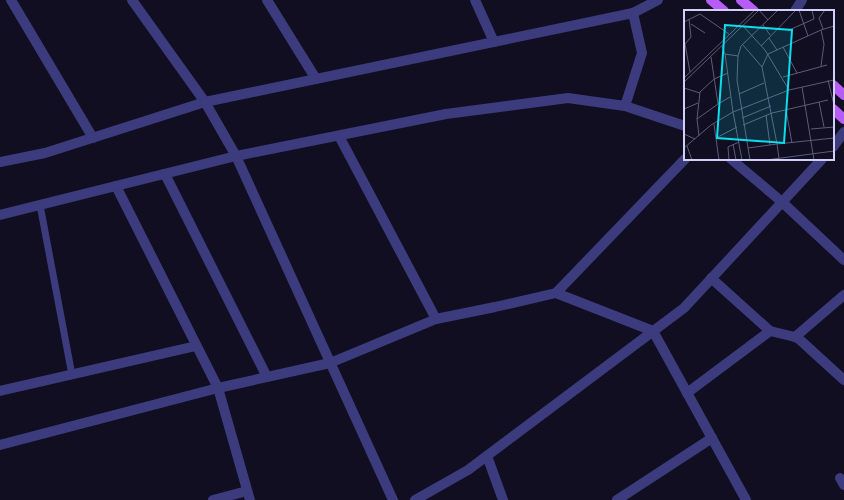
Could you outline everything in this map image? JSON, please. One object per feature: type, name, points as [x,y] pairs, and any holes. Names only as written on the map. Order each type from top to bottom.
[{"type":"main road","points":[[711,0],[723,10]]},
{"type":"main road","points":[[741,0],[753,10]]},
{"type":"main road","points":[[834,85],[844,95]]},
{"type":"main road","points":[[834,110],[844,119]]},
{"type":"street","points":[[11,0],[93,138]]},
{"type":"street","points":[[132,0],[206,102],[236,156],[393,500]]},
{"type":"street","points":[[268,0],[316,79]]},
{"type":"street","points":[[475,0],[494,42]]},
{"type":"street","points":[[0,162],[45,153],[206,102],[633,13],[658,0]]},
{"type":"street","points":[[796,10],[802,0]]},
{"type":"street","points":[[625,106],[642,53],[633,13]]},
{"type":"street","points":[[0,215],[236,156],[446,114],[568,98],[625,106],[684,126]]},
{"type":"street","points":[[834,146],[844,132]]},
{"type":"street","points":[[339,136],[436,319]]},
{"type":"street","points":[[0,445],[218,388],[330,363],[436,319],[556,293],[684,160]]},
{"type":"street","points":[[732,160],[782,202],[844,260]]},
{"type":"street","points":[[415,500],[468,470],[684,308],[821,160]]},
{"type":"street","points":[[165,174],[267,377]]},
{"type":"street","points":[[116,186],[218,388],[249,495],[213,500]]},
{"type":"street","points":[[711,278],[770,331],[799,339],[844,380]]},
{"type":"street","points":[[556,293],[653,331],[746,500]]},
{"type":"street","points":[[795,337],[844,295]]},
{"type":"street","points":[[687,393],[770,331]]},
{"type":"street","points":[[0,391],[196,346]]},
{"type":"street","points":[[617,500],[712,438]]},
{"type":"street","points":[[487,456],[503,500]]},
{"type":"lane","points":[[40,205],[72,375]]}]
